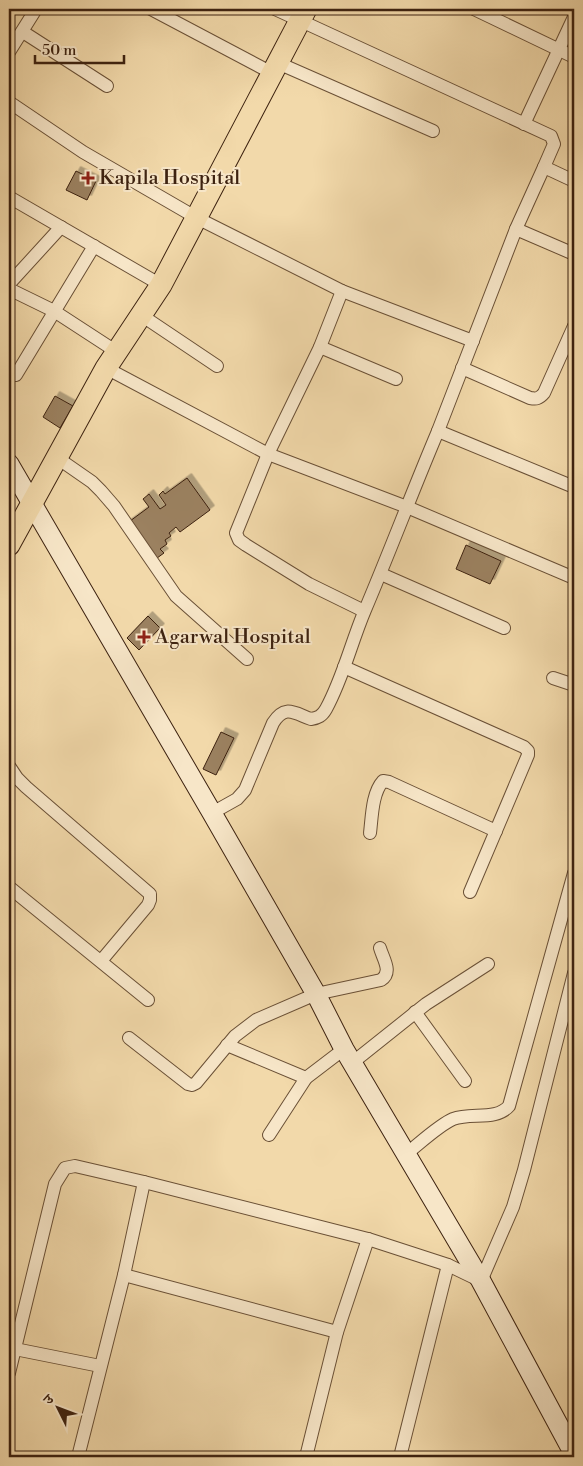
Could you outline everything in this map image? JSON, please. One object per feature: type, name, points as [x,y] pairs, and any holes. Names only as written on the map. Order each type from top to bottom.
[{"type":"main road","points":[[9,545],[111,360],[161,285],[303,15]]},
{"type":"main road","points":[[9,464],[316,994],[348,1056],[481,1281],[574,1454]]},
{"type":"street","points":[[9,52],[36,9]]},
{"type":"street","points":[[151,9],[275,68],[433,131]]},
{"type":"street","points":[[212,813],[237,799],[245,790],[273,722],[278,715],[283,711],[292,712],[311,720],[322,715],[344,667],[516,229],[554,144],[551,136],[303,15],[275,9]]},
{"type":"street","points":[[474,9],[574,57]]},
{"type":"street","points":[[524,124],[574,18]]},
{"type":"street","points":[[23,32],[107,86]]},
{"type":"street","points":[[9,102],[84,152],[197,218],[342,291],[473,340]]},
{"type":"street","points":[[544,166],[574,181]]},
{"type":"street","points":[[10,198],[161,285]]},
{"type":"street","points":[[9,284],[61,227]]},
{"type":"street","points":[[516,229],[574,254]]},
{"type":"street","points":[[16,375],[94,246]]},
{"type":"street","points":[[9,289],[54,311],[111,360],[268,454],[407,507],[574,578]]},
{"type":"street","points":[[342,291],[320,347],[268,454],[236,533],[239,540],[310,584],[364,612]]},
{"type":"street","points":[[142,315],[217,366]]},
{"type":"street","points":[[462,368],[530,398],[540,397],[544,393],[574,326]]},
{"type":"street","points":[[320,347],[396,379]]},
{"type":"street","points":[[438,430],[574,487]]},
{"type":"street","points":[[56,457],[92,482],[101,491],[114,506],[176,596],[247,659]]},
{"type":"street","points":[[381,574],[504,628]]},
{"type":"street","points":[[344,667],[527,749],[528,755],[470,892]]},
{"type":"street","points":[[552,678],[574,685]]},
{"type":"street","points":[[9,766],[26,787],[150,894],[148,905],[101,961]]},
{"type":"street","points":[[370,833],[377,793],[383,781],[389,782],[496,831]]},
{"type":"street","points":[[406,1154],[452,1120],[466,1115],[499,1114],[509,1106],[574,874]]},
{"type":"street","points":[[9,887],[148,1000]]},
{"type":"street","points":[[129,1038],[192,1086],[196,1084],[227,1045],[244,1028],[256,1020],[316,994],[380,980],[387,974],[387,968],[380,948]]},
{"type":"street","points":[[269,1135],[306,1078],[348,1056],[488,964]]},
{"type":"street","points":[[9,1373],[55,1184],[65,1168],[75,1166],[368,1239],[448,1264],[481,1281],[513,1207],[574,973]]},
{"type":"street","points":[[415,1012],[465,1081]]},
{"type":"street","points":[[227,1045],[306,1078]]},
{"type":"street","points":[[78,1457],[124,1275],[144,1182]]},
{"type":"street","points":[[306,1457],[338,1332],[368,1239]]},
{"type":"street","points":[[400,1457],[448,1264]]},
{"type":"street","points":[[124,1275],[338,1332]]},
{"type":"street","points":[[15,1349],[100,1366]]},
{"type":"building","points":[[76,171],[96,181],[87,200],[66,190]]},
{"type":"building","points":[[55,396],[73,406],[60,428],[43,417]]},
{"type":"building","points":[[187,478],[210,510],[180,532],[176,527],[169,533],[171,536],[165,540],[167,544],[160,549],[164,553],[153,561],[126,524],[149,507],[143,499],[149,494],[160,509],[166,505],[159,495],[163,491],[165,494]]},
{"type":"building","points":[[466,545],[501,561],[490,584],[456,569]]},
{"type":"building","points":[[148,616],[160,628],[139,650],[127,638]]},
{"type":"building","points":[[221,732],[234,738],[216,775],[203,769]]},
{"type":"place","name":"Kapila Hospital","points":[[88,178]]},
{"type":"place","name":"Agarwal Hospital","points":[[144,637]]}]
